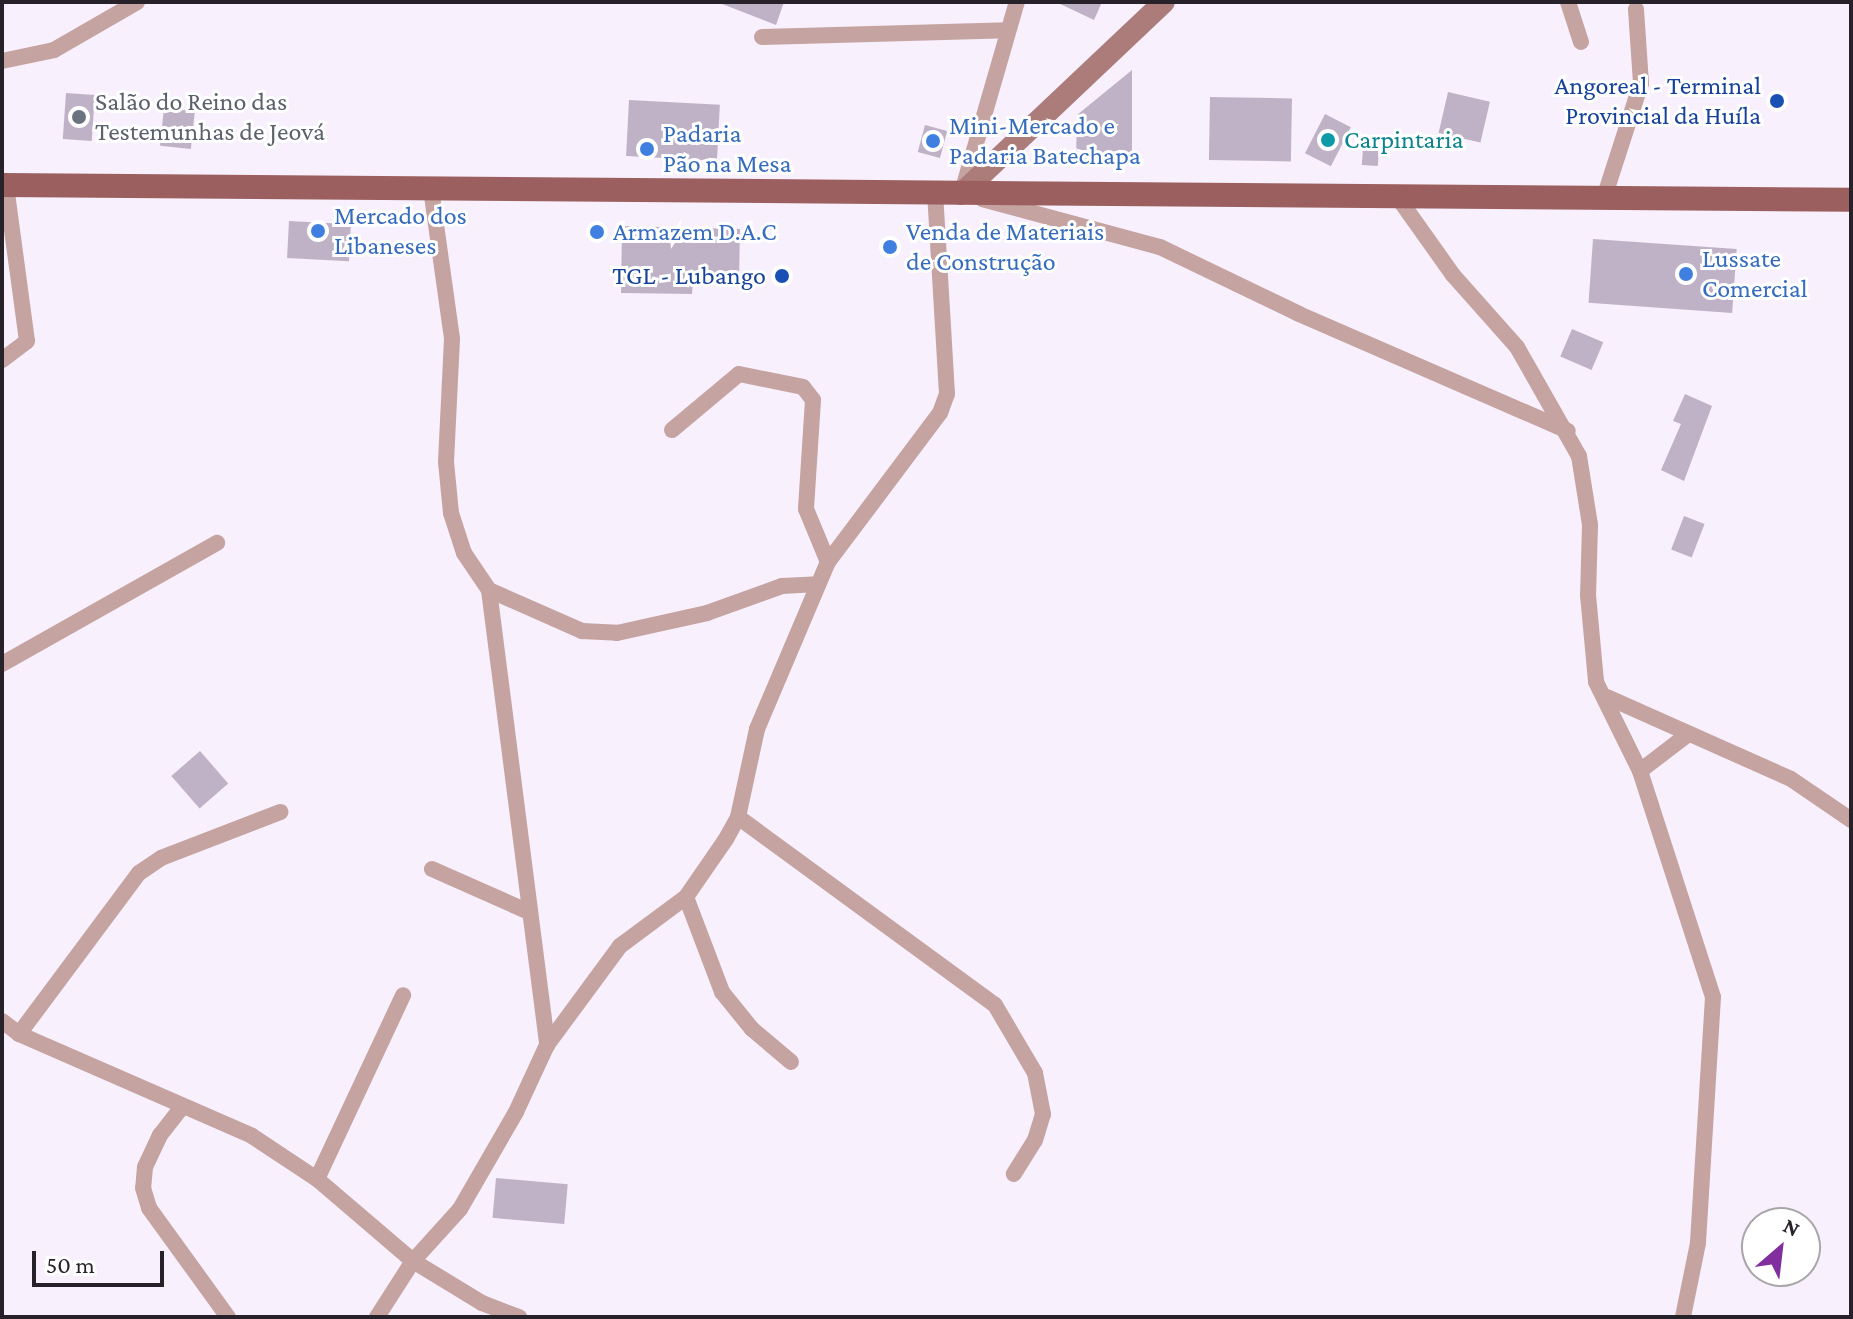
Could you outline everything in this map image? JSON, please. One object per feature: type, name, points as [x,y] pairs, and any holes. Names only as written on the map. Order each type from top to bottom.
[{"type":"main road","points":[[4,185],[1603,201],[1851,200]]},
{"type":"street","points":[[2,61],[54,50],[137,2]]},
{"type":"street","points":[[961,194],[1017,2]]},
{"type":"street","points":[[961,194],[1164,2]]},
{"type":"street","points":[[1568,2],[1581,42]]},
{"type":"street","points":[[1603,201],[1641,83],[1636,9]]},
{"type":"street","points":[[762,37],[1008,30]]},
{"type":"street","points":[[2,360],[27,341],[4,185]]},
{"type":"street","points":[[431,189],[452,339],[446,462],[451,513],[464,553],[489,590],[515,772],[527,911],[547,1045]]},
{"type":"street","points":[[377,1317],[413,1261],[460,1209],[516,1112],[547,1045],[620,946],[686,897],[738,817],[757,729],[828,562],[876,493],[932,429],[947,394],[935,194]]},
{"type":"street","points":[[961,194],[1160,247],[1299,314],[1568,431]]},
{"type":"street","points":[[1399,199],[1453,275],[1517,347],[1568,431],[1579,456],[1590,525],[1588,595],[1596,682],[1607,697],[1640,771],[1713,997],[1698,1243],[1683,1317]]},
{"type":"street","points":[[672,430],[739,374],[803,387],[813,400],[806,509],[828,562]]},
{"type":"street","points":[[2,664],[217,543]]},
{"type":"street","points":[[489,590],[582,631],[617,633],[707,613],[782,586],[818,584]]},
{"type":"street","points":[[1607,697],[1791,779],[1851,820]]},
{"type":"street","points":[[1640,771],[1687,735]]},
{"type":"street","points":[[19,1034],[139,873],[161,858],[280,812]]},
{"type":"street","points":[[738,817],[995,1005],[1035,1073],[1043,1114],[1035,1140],[1014,1174]]},
{"type":"street","points":[[432,869],[527,911]]},
{"type":"street","points":[[686,897],[722,992],[752,1029],[791,1062]]},
{"type":"street","points":[[317,1179],[403,995]]},
{"type":"street","points":[[2,1021],[19,1034],[252,1136],[317,1179],[413,1261],[482,1303],[519,1317]]},
{"type":"street","points":[[182,1107],[160,1135],[145,1167],[143,1188],[149,1208],[228,1317]]},
{"type":"building","points":[[717,2],[784,2],[776,25]]},
{"type":"building","points":[[1056,2],[1102,2],[1094,20]]},
{"type":"building","points":[[1132,70],[1132,160],[1076,159],[1077,115]]},
{"type":"building","points":[[1448,92],[1490,102],[1480,143],[1439,133]]},
{"type":"building","name":"Salão do Reino das Testemunhas de Jeová","points":[[66,93],[95,95],[92,141],[63,139]]},
{"type":"building","points":[[1210,97],[1292,98],[1291,161],[1209,160]]},
{"type":"building","points":[[629,100],[720,105],[717,161],[626,156]]},
{"type":"building","points":[[164,108],[195,111],[191,149],[160,146]]},
{"type":"building","name":"Carpintaria","points":[[1325,114],[1351,127],[1331,166],[1305,153]]},
{"type":"building","name":"Mini-Mercado e Padaria Batechapa","points":[[925,125],[947,131],[940,158],[918,152]]},
{"type":"building","points":[[1363,148],[1379,149],[1378,166],[1362,165]]},
{"type":"building","points":[[289,221],[351,224],[349,261],[287,258]]},
{"type":"building","points":[[622,226],[740,229],[739,282],[693,281],[692,294],[621,293]]},
{"type":"building","points":[[1593,239],[1737,249],[1732,313],[1589,303]]},
{"type":"building","points":[[1572,329],[1603,342],[1592,370],[1560,357]]},
{"type":"building","points":[[1685,394],[1712,406],[1684,481],[1661,470],[1681,424],[1673,421]]},
{"type":"building","points":[[1684,516],[1705,524],[1692,557],[1671,550]]},
{"type":"building","points":[[200,751],[228,783],[200,808],[171,776]]},
{"type":"building","points":[[496,1178],[568,1184],[564,1224],[493,1218]]},
{"type":"place","name":"Angoreal - Terminal Provincial da Huíla","points":[[1777,101]]},
{"type":"place","name":"Salão do Reino das Testemunhas de Jeová","points":[[79,117]]},
{"type":"place","name":"Carpintaria","points":[[1328,140]]},
{"type":"place","name":"Mini-Mercado e Padaria Batechapa","points":[[933,141]]},
{"type":"place","name":"Padaria Pão na Mesa","points":[[647,149]]},
{"type":"place","name":"Mercado dos Libaneses","points":[[318,231]]},
{"type":"place","name":"Armazem D.A.C","points":[[597,232]]},
{"type":"place","name":"Venda de Materiais de Construção","points":[[890,247]]},
{"type":"place","name":"Lussate Comercial","points":[[1686,274]]},
{"type":"place","name":"TGL - Lubango","points":[[782,276]]}]
